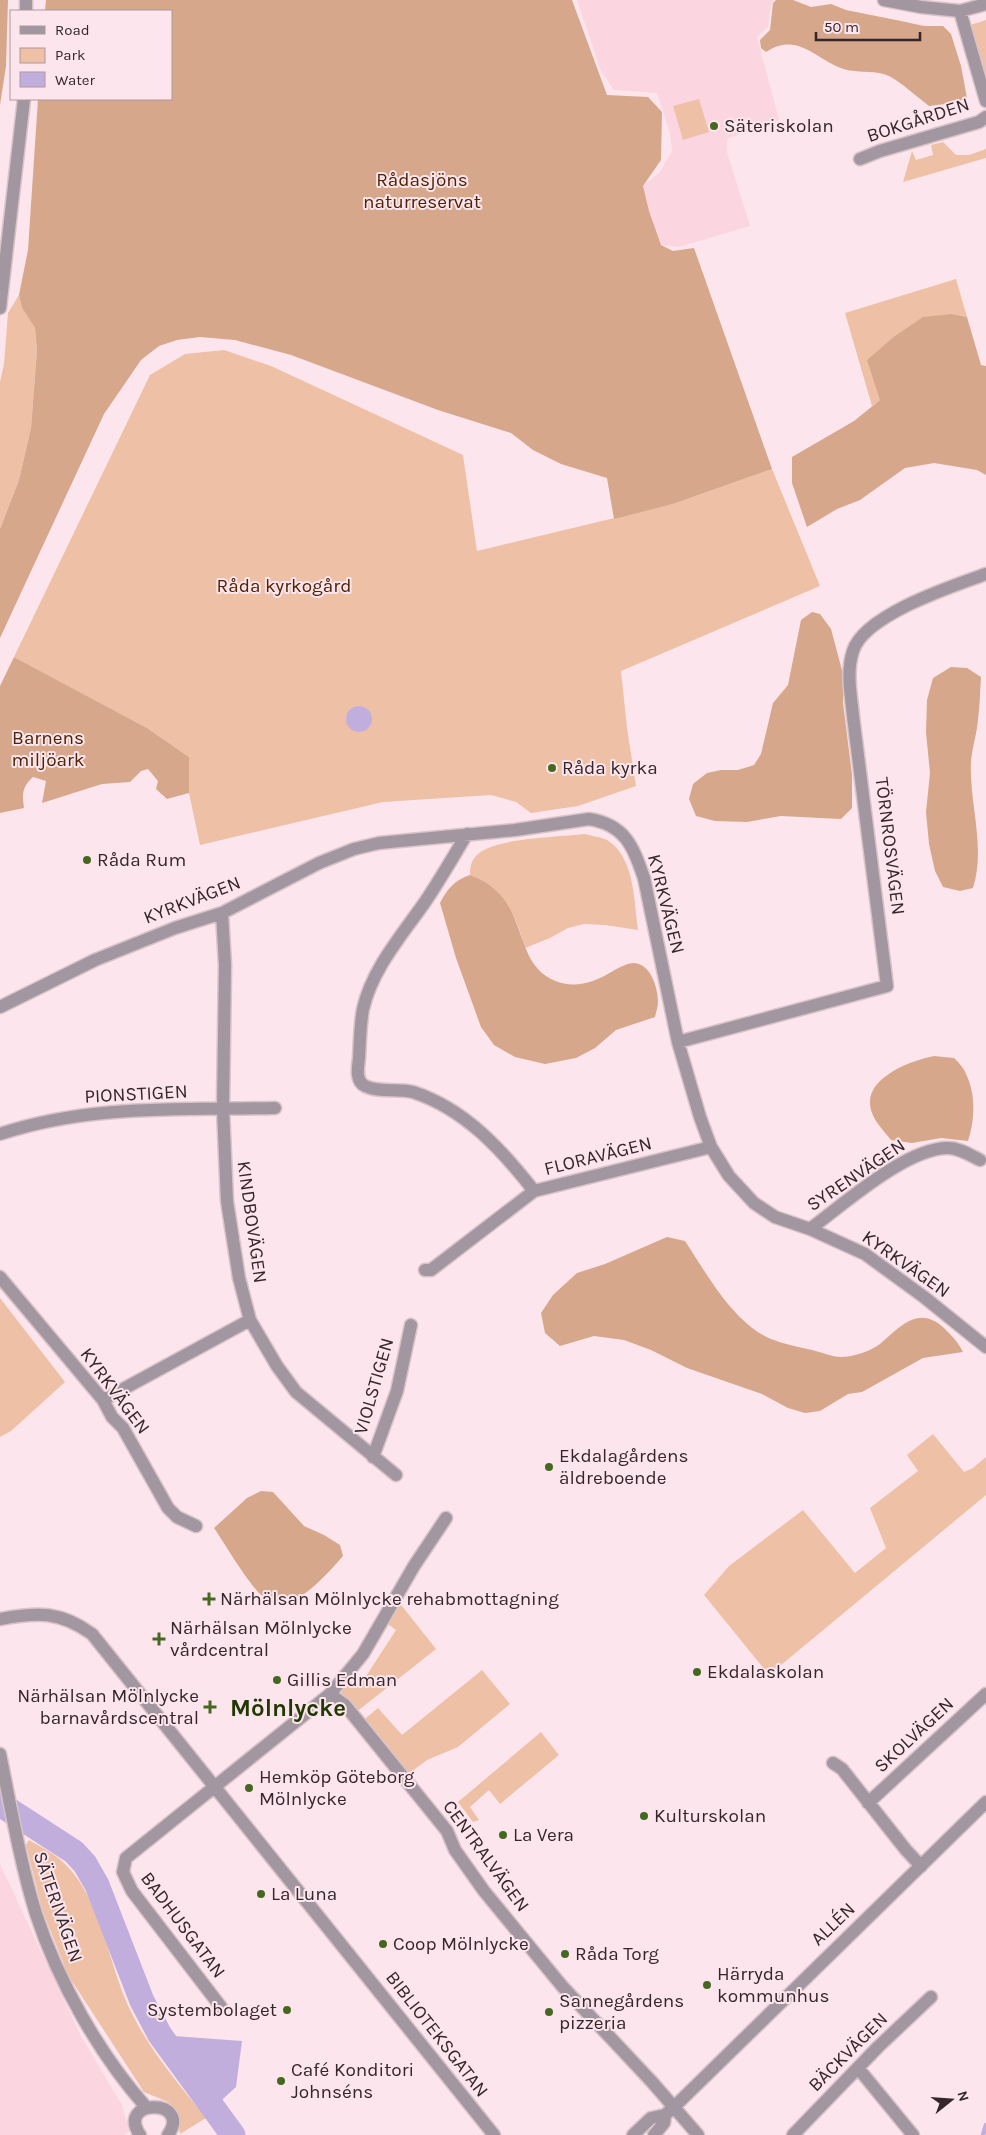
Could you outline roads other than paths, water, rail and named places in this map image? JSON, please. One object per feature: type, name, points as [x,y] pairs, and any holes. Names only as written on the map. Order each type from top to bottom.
[{"type":"street","points":[[884,0],[921,8],[960,11],[986,4]]},
{"type":"street","name":"BOKGÅRDEN","points":[[960,11],[986,101]]},
{"type":"street","points":[[0,308],[24,100]]},
{"type":"street","name":"BOKGÅRDEN","points":[[860,159],[880,151],[979,122],[986,117]]},
{"type":"street","name":"TÖRNROSVÄGEN","points":[[678,1042],[888,986],[848,672],[857,642],[884,617],[934,594],[986,574]]},
{"type":"street","name":"KYRKVÄGEN","points":[[0,1007],[95,960],[175,928],[222,913],[312,866],[354,849],[379,843],[590,820],[602,821],[615,827],[626,837],[635,852],[644,878],[678,1042],[700,1117],[712,1147],[729,1176],[754,1203],[775,1217],[837,1240],[873,1260],[924,1297],[986,1347]]},
{"type":"street","name":"FLORAVÄGEN","points":[[467,834],[425,901],[392,947],[375,980],[364,1008],[358,1077],[364,1086],[412,1092],[445,1105],[471,1123],[516,1168],[534,1191],[712,1147]]},
{"type":"street","name":"KINDBOVÄGEN","points":[[222,913],[225,965],[223,1109],[227,1201],[239,1278],[250,1320],[277,1366],[296,1392],[396,1475]]},
{"type":"street","name":"PIONSTIGEN","points":[[0,1134],[54,1119],[121,1110],[275,1108]]},
{"type":"street","name":"SYRENVÄGEN","points":[[810,1229],[905,1160],[929,1150],[949,1148],[980,1160]]},
{"type":"street","points":[[425,1270],[432,1270],[534,1191]]},
{"type":"street","name":"KYRKVÄGEN","points":[[0,1277],[102,1400],[112,1417],[123,1428],[168,1508],[177,1517],[196,1526]]},
{"type":"street","points":[[102,1400],[250,1320]]},
{"type":"street","name":"VIOLSTIGEN","points":[[373,1457],[397,1391],[411,1325]]},
{"type":"street","name":"BADHUSGATAN","points":[[221,2007],[132,1891],[123,1872],[126,1858],[330,1694],[363,1654],[414,1566],[446,1518]]},
{"type":"street","name":"BIBLIOTEKSGATAN","points":[[0,1619],[48,1614],[70,1620],[92,1634],[494,2135]]},
{"type":"street","name":"CENTRALVÄGEN","points":[[330,1694],[345,1705],[447,1831],[455,1850],[484,1891],[562,1986],[652,2082],[669,2111],[698,2135]]},
{"type":"street","name":"SKOLVÄGEN","points":[[868,1803],[986,1694]]},
{"type":"street","name":"SÄTERIVÄGEN","points":[[0,1754],[19,1851],[36,1914],[52,1955],[84,2020],[129,2088],[146,2107]]},
{"type":"street","name":"SKOLVÄGEN","points":[[833,1762],[842,1769],[921,1866]]},
{"type":"street","name":"ALLÉN","points":[[633,2135],[651,2118],[669,2111],[986,1802]]},
{"type":"street","name":"BÄCKVÄGEN","points":[[793,2135],[931,1997]]},
{"type":"street","points":[[858,2068],[913,2135]]},
{"type":"street","points":[[139,2135],[136,2119],[146,2107],[161,2107],[169,2113],[172,2127],[168,2135]]},
{"type":"street","name":"ALLÉN","points":[[654,2135],[664,2123],[669,2111]]},
{"type":"water","points":[[359,706],[368,710],[372,719],[368,728],[359,732],[350,728],[346,719],[350,710]]},
{"type":"water","points":[[160,2035],[242,2041],[236,2087],[213,2108]]},
{"type":"waterway","points":[[0,1804],[74,1852],[85,1864],[97,1885],[142,2001],[160,2035],[233,2135]]},
{"type":"waterway","points":[[983,2135],[986,2125]]},
{"type":"place","name":"Säteriskolan","points":[[714,126]]},
{"type":"place","name":"Råda kyrka","points":[[552,768]]},
{"type":"place","name":"Råda Rum","points":[[87,860]]},
{"type":"place","name":"Ekdalagårdens äldreboende","points":[[549,1467]]},
{"type":"place","name":"Närhälsan Mölnlycke rehabmottagning","points":[[209,1599]]},
{"type":"place","name":"Närhälsan Mölnlycke vårdcentral","points":[[159,1639]]},
{"type":"place","name":"Ekdalaskolan","points":[[697,1672]]},
{"type":"place","name":"Gillis Edman","points":[[277,1680]]},
{"type":"place","name":"Närhälsan Mölnlycke barnavårdscentral","points":[[210,1707]]},
{"type":"place","name":"Hemköp Göteborg Mölnlycke","points":[[249,1788]]},
{"type":"place","name":"Kulturskolan","points":[[644,1816]]},
{"type":"place","name":"La Vera","points":[[503,1835]]},
{"type":"place","name":"La Luna","points":[[261,1894]]},
{"type":"place","name":"Coop Mölnlycke","points":[[383,1944]]},
{"type":"place","name":"Råda Torg","points":[[565,1954]]},
{"type":"place","name":"Härryda kommunhus","points":[[707,1985]]},
{"type":"place","name":"Systembolaget","points":[[287,2010]]},
{"type":"place","name":"Sannegårdens pizzeria","points":[[549,2012]]},
{"type":"place","name":"Café Konditori Johnséns","points":[[281,2081]]},
{"type":"district","name":"Mölnlycke","points":[[288,1708]]},
{"type":"park label","name":"Rådasjöns naturreservat","points":[[422,191]]},
{"type":"park label","name":"Råda kyrkogård","points":[[284,586]]},
{"type":"park label","name":"Barnens miljöark","points":[[48,749]]}]
